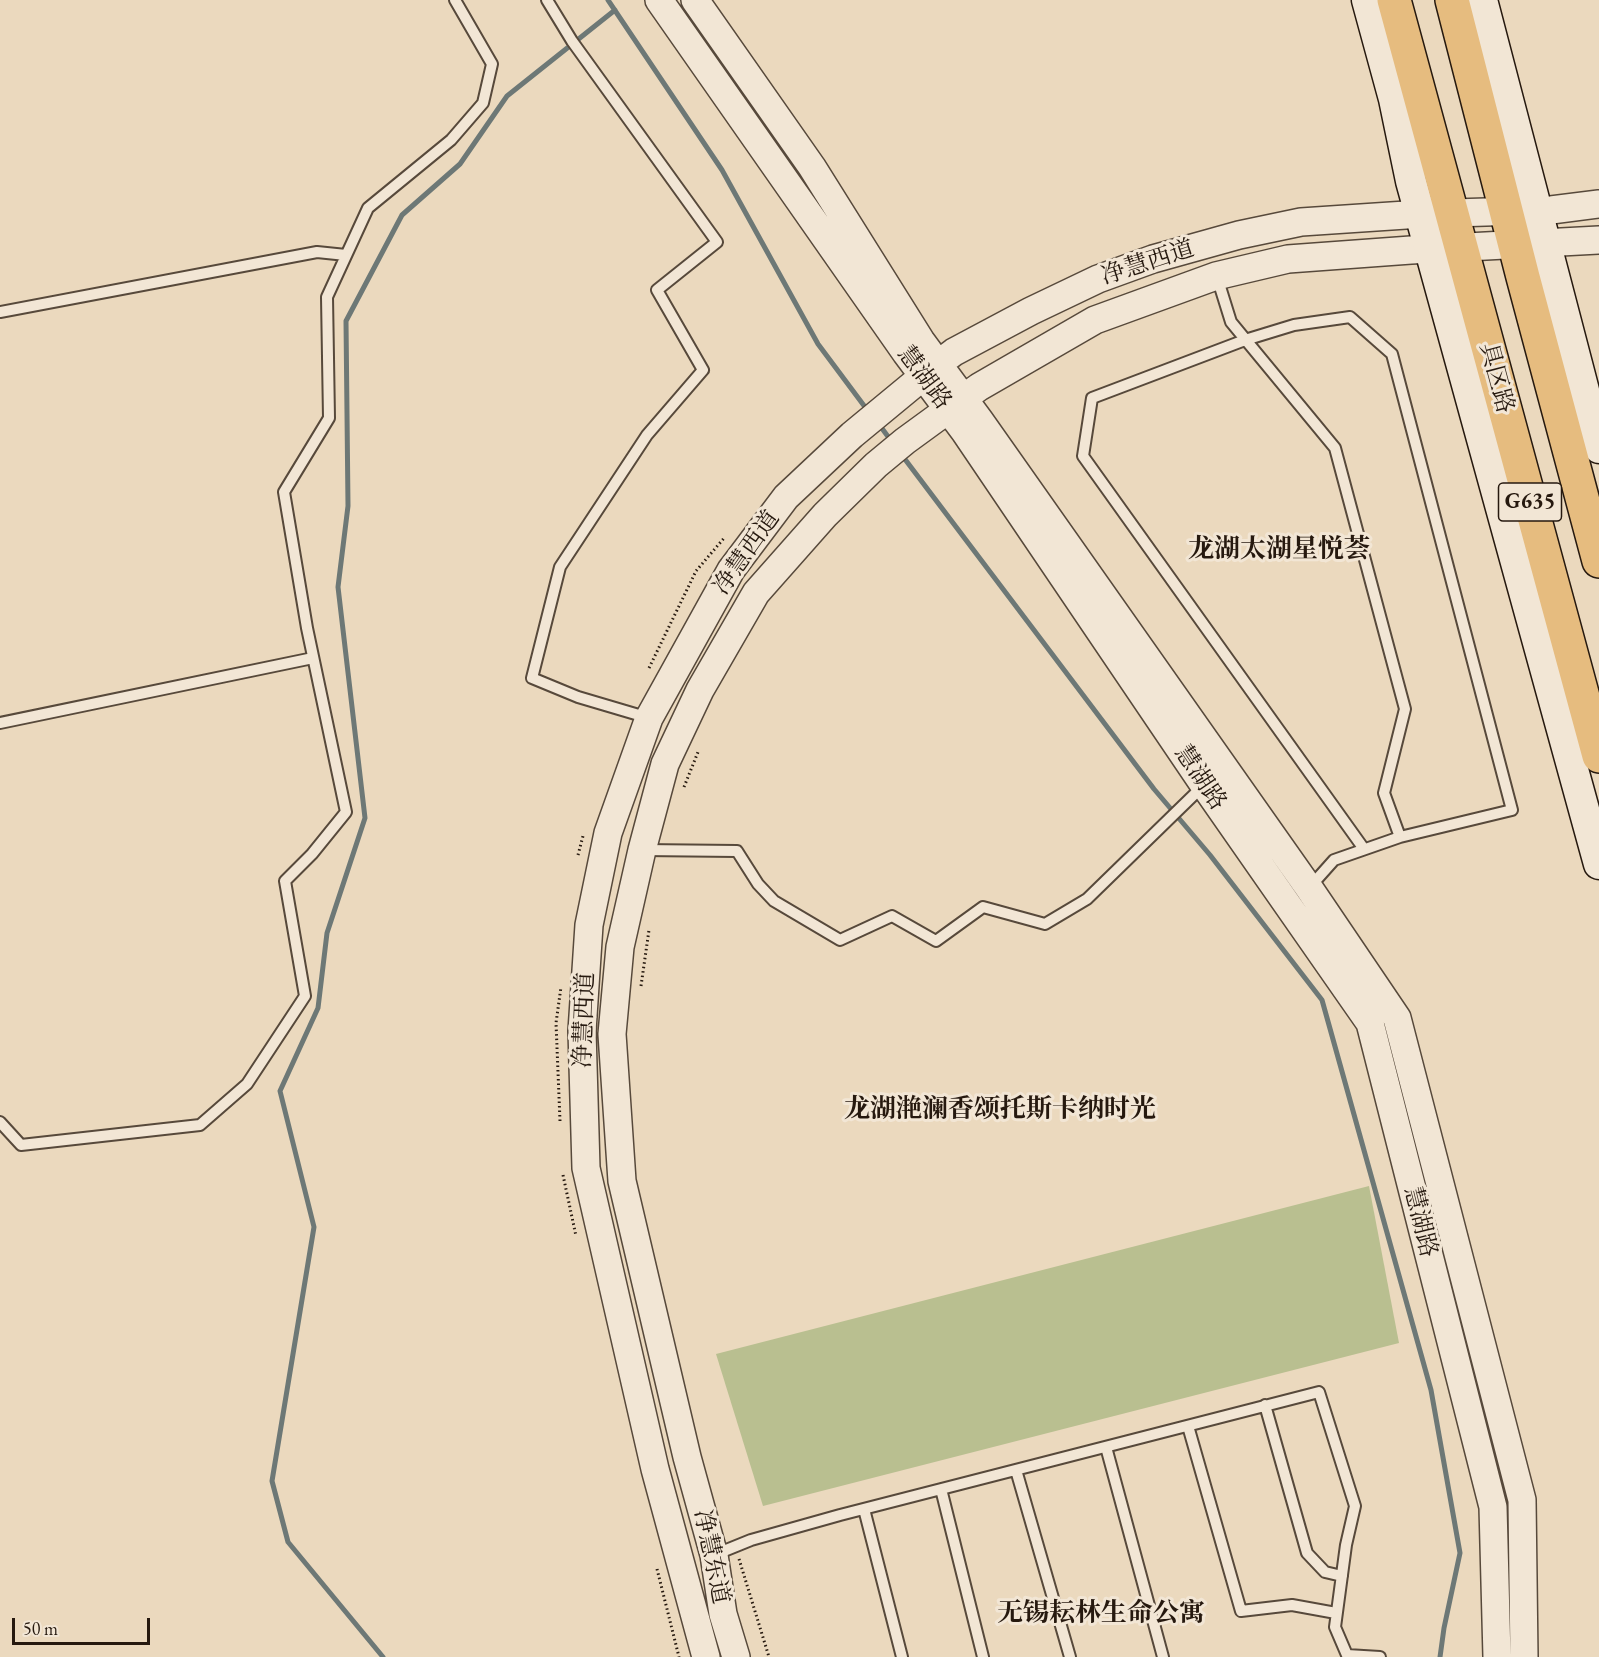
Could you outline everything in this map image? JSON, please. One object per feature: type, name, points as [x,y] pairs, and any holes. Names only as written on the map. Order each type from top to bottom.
[{"type":"highway","name":"具区路","points":[[1394,0],[1437,214],[1446,248],[1599,756]]},
{"type":"highway","name":"G635","points":[[1452,0],[1522,211],[1599,561]]},
{"type":"main road","points":[[1368,0],[1394,99],[1411,181],[1437,214]]},
{"type":"main road","points":[[1482,0],[1522,211]]},
{"type":"main road","points":[[1530,244],[1599,448]]},
{"type":"main road","points":[[1446,248],[1599,864]]},
{"type":"street","name":"慧湖路","points":[[659,0],[1309,888],[1397,1018],[1522,1500],[1524,1657]]},
{"type":"street","name":"慧湖路","points":[[695,0],[812,167],[921,341],[931,371]]},
{"type":"street","name":"净慧西道","points":[[655,1469],[586,1168],[582,1031],[589,925],[608,833],[649,718],[731,570],[786,497],[852,435],[954,352],[1098,279],[1153,259],[1239,235],[1301,222],[1551,210],[1599,204]]},
{"type":"street","name":"净慧西道","points":[[687,1456],[622,1181],[612,1034],[620,947],[642,849],[665,764],[700,690],[756,593],[825,515],[876,465],[905,441],[979,387],[1095,321],[1216,276],[1288,259],[1599,240]]},
{"type":"street","name":"慧湖路","points":[[956,404],[971,441],[1204,785],[1370,1023],[1493,1508],[1497,1657]]},
{"type":"street","name":"净慧东道","points":[[687,1456],[714,1555],[723,1614],[736,1657]]},
{"type":"street","name":"净慧东道","points":[[655,1469],[706,1657]]},
{"type":"lane","points":[[0,1122],[21,1145],[200,1125],[246,1084],[305,996],[285,881],[312,854],[346,812],[313,658],[284,492],[330,418],[327,297],[368,208],[451,140],[483,103],[492,64],[455,0]]},
{"type":"lane","points":[[548,0],[572,41],[717,242],[657,290],[703,370],[646,435],[560,567],[532,678],[578,697],[649,718]]},
{"type":"lane","points":[[0,312],[317,252],[346,255]]},
{"type":"lane","points":[[1216,276],[1231,322],[1335,448],[1405,709],[1384,793],[1400,837]]},
{"type":"lane","points":[[1309,888],[1334,860],[1400,837],[1512,810],[1392,354],[1350,317],[1294,325],[1245,340],[1092,398],[1083,456],[1364,849]]},
{"type":"lane","points":[[0,723],[313,658]]},
{"type":"lane","points":[[642,849],[737,851],[758,884],[774,901],[840,940],[892,916],[936,941],[983,907],[1046,924],[1087,899],[1204,785]]},
{"type":"lane","points":[[714,1555],[751,1540],[864,1509],[1319,1392],[1355,1506],[1346,1545],[1335,1627],[1345,1656],[1380,1657]]},
{"type":"lane","points":[[1265,1405],[1307,1553],[1325,1572],[1342,1575]]},
{"type":"lane","points":[[1188,1426],[1241,1611],[1292,1605],[1336,1613]]},
{"type":"lane","points":[[1106,1447],[1163,1657]]},
{"type":"lane","points":[[1016,1470],[1071,1657]]},
{"type":"lane","points":[[941,1489],[983,1657]]},
{"type":"lane","points":[[864,1509],[902,1657]]},
{"type":"path","points":[[681,795],[698,752]]},
{"type":"path","points":[[640,992],[650,921]]},
{"type":"green space","points":[[1369,1186],[1399,1343],[763,1506],[716,1354]]},
{"type":"waterway","points":[[608,0],[722,170],[818,344],[868,411]]},
{"type":"waterway","points":[[383,1657],[288,1542],[272,1481],[314,1227],[280,1091],[318,1008],[327,933],[365,818],[338,587],[348,506],[346,321],[402,215],[460,164],[507,96],[615,10]]},
{"type":"waterway","points":[[878,423],[892,442]]},
{"type":"waterway","points":[[901,454],[1154,789],[1210,855],[1322,1000],[1431,1390],[1460,1553],[1440,1657]]},
{"type":"district","name":"龙湖太湖星悦荟","points":[[1279,550]]},
{"type":"district","name":"龙湖滟澜香颂托斯卡纳时光","points":[[1000,1110]]},
{"type":"district","name":"无锡耘林生命公寓","points":[[1101,1614]]}]
